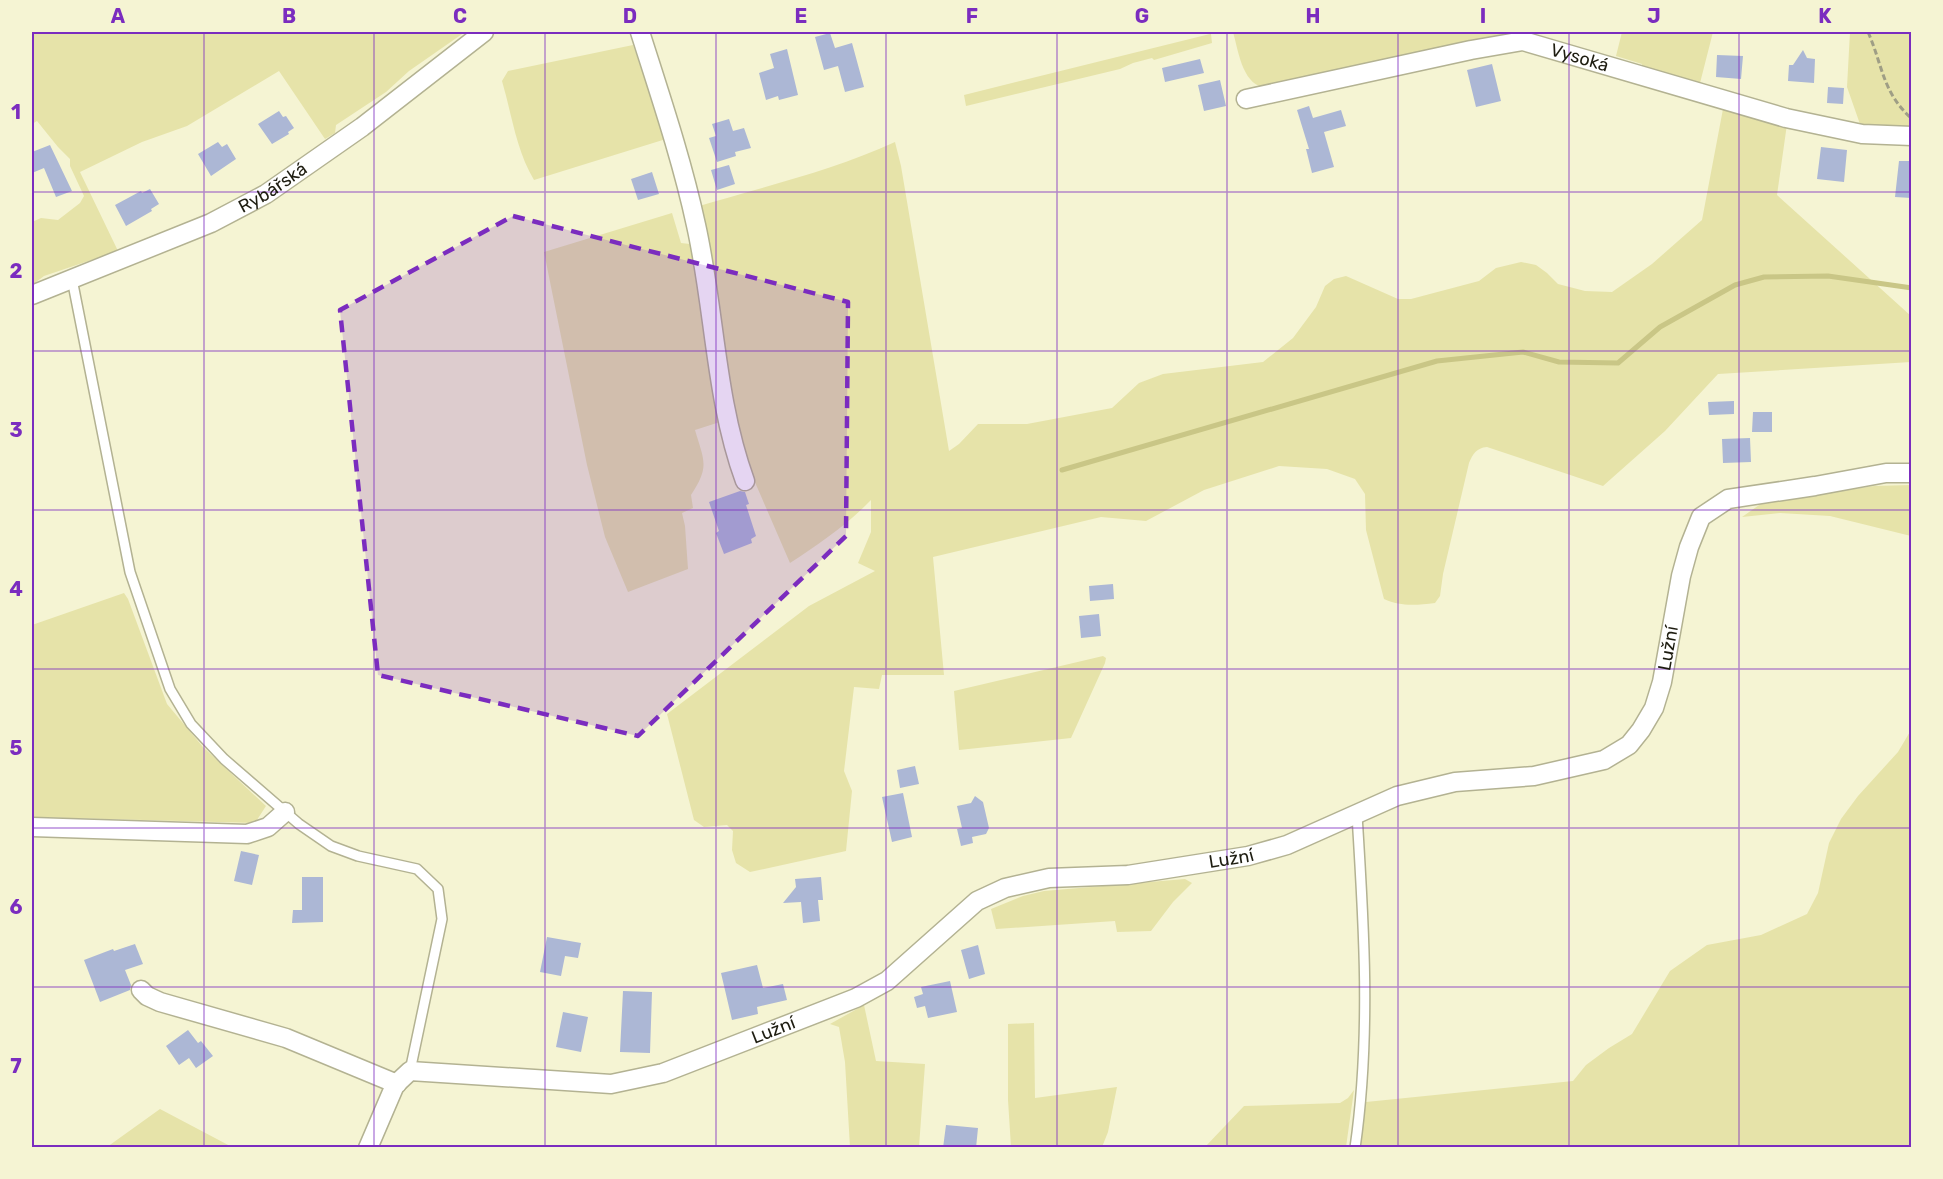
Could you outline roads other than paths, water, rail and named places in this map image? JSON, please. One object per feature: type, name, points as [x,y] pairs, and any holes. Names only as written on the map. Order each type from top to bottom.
[{"type":"street","name":"Rybářská","points":[[32,295],[211,223],[266,194],[362,127],[484,32]]},
{"type":"street","points":[[640,32],[696,225],[725,414],[736,458],[745,481]]},
{"type":"street","name":"Vysoká","points":[[1246,99],[1471,50],[1523,36],[1786,118],[1862,134],[1911,136]]},
{"type":"street","name":"Lužní","points":[[141,990],[147,996],[160,1002],[286,1038],[404,1078],[611,1084],[663,1073],[856,998],[887,981],[977,901],[1005,888],[1050,878],[1128,875],[1248,856],[1287,844],[1397,796],[1455,782],[1534,776],[1604,759],[1629,745],[1654,708],[1662,682],[1681,576],[1689,547],[1701,518],[1728,499],[1886,473],[1911,473]]},
{"type":"street","points":[[32,827],[247,834],[268,827],[285,812]]},
{"type":"street","points":[[368,1148],[381,1115],[404,1078]]},
{"type":"lane","points":[[72,279],[130,572],[170,689],[191,724],[224,759],[285,812],[331,846],[358,856],[417,870],[438,889],[442,919],[404,1078]]},
{"type":"lane","points":[[1355,1148],[1364,1039],[1365,929],[1357,815]]},
{"type":"waterway","points":[[1062,470],[1437,361],[1523,352],[1559,362],[1618,363],[1660,327],[1735,285],[1764,277],[1828,276],[1912,288]]}]
